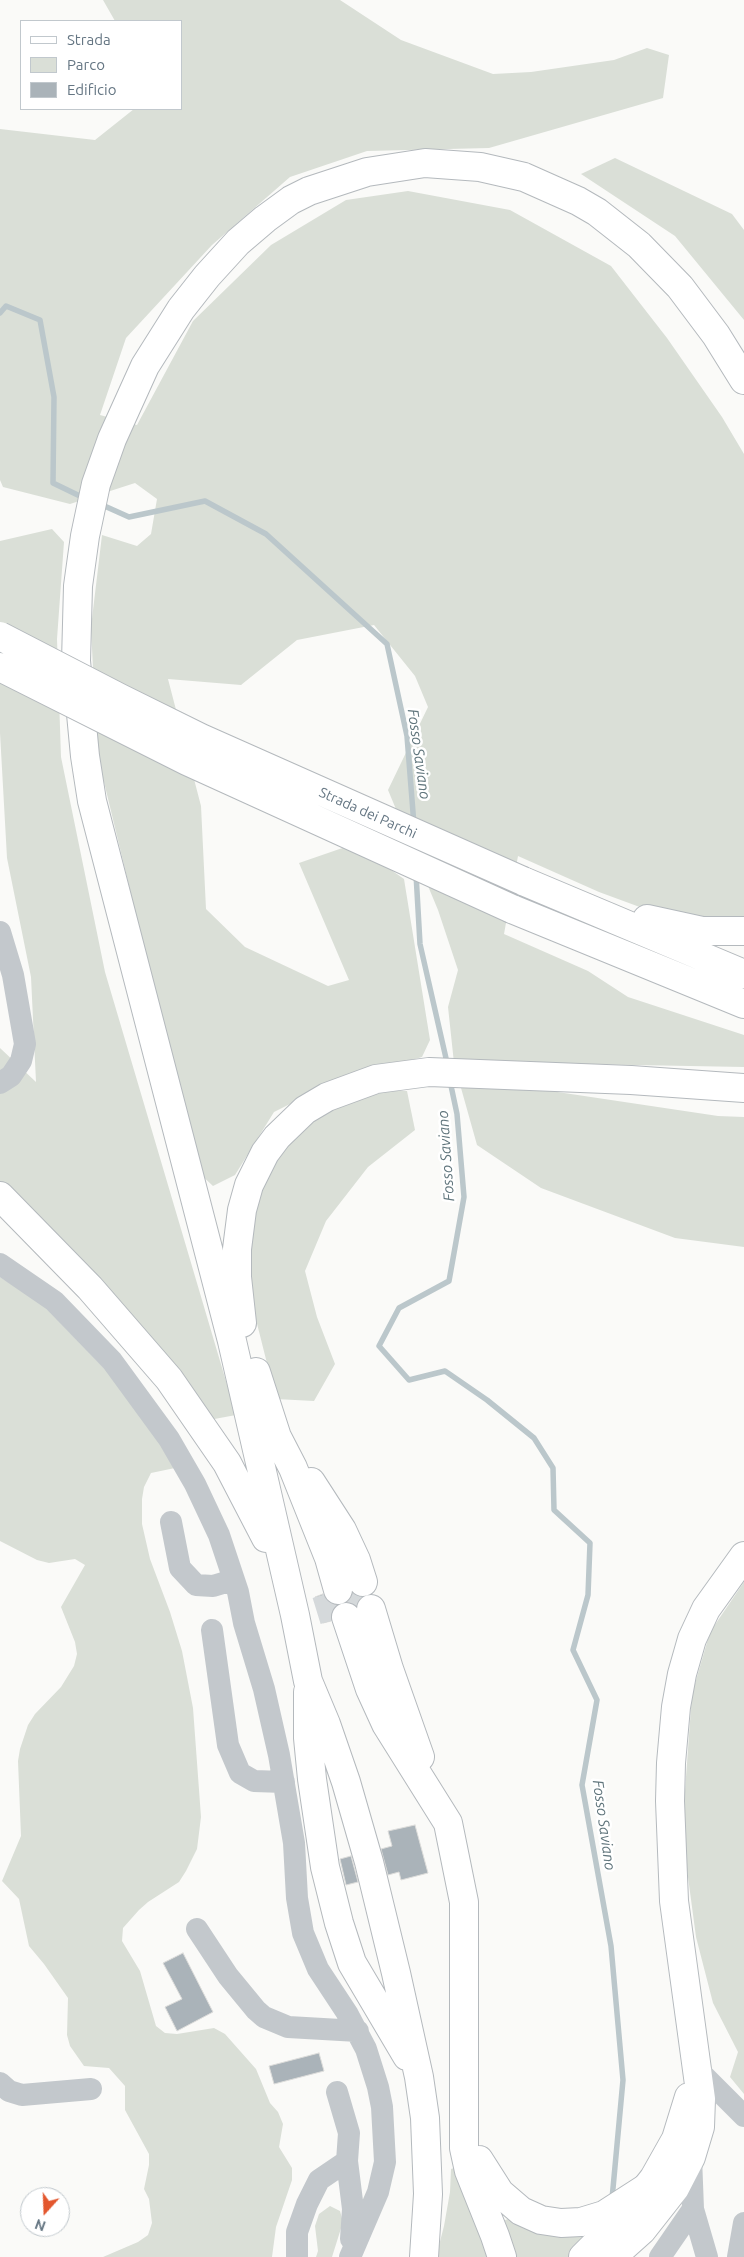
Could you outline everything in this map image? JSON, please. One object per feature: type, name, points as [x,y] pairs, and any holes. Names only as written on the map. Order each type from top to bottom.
[{"type":"main road","points":[[424,2257],[428,2185],[427,2147],[419,2077],[369,1862],[340,1763],[308,1681],[295,1615],[232,1341],[114,889],[91,792],[84,747],[76,661],[80,565],[96,484],[120,418],[146,366],[181,309],[207,276],[238,242],[265,219],[291,200],[339,180],[385,168],[425,163],[463,164],[513,174],[559,191],[597,212],[639,245],[680,287],[716,336],[744,380]]},
{"type":"main road","name":"Strada dei Parchi","points":[[0,636],[193,734],[523,881],[744,974]]},
{"type":"main road","name":"Strada dei Parchi","points":[[0,667],[203,768],[512,909],[744,1004]]},
{"type":"main road","points":[[523,881],[671,926],[718,932],[744,931]]},
{"type":"main road","points":[[345,1588],[308,1530],[258,1381],[242,1319],[236,1262],[242,1210],[259,1163],[270,1145],[290,1123],[314,1104],[327,1097],[376,1079],[428,1072],[531,1075],[744,1088]]},
{"type":"main road","points":[[0,1196],[122,1323],[151,1357],[201,1423],[239,1483],[258,1520],[295,1615]]},
{"type":"main road","points":[[232,1341],[293,1468],[328,1558],[345,1588]]},
{"type":"main road","points":[[277,1437],[337,1521],[356,1560],[345,1588]]},
{"type":"main road","points":[[583,2257],[634,2222],[675,2188],[691,2157],[701,2117],[697,2069],[674,1901],[672,1870],[670,1801],[676,1707],[686,1658],[696,1629],[712,1600],[744,1556]]},
{"type":"main road","points":[[434,1798],[396,1756],[369,1718],[354,1683],[353,1615],[389,1669],[434,1798],[448,1823],[464,1902],[463,2137],[469,2171],[502,2257]]},
{"type":"main road","points":[[308,1681],[308,1738],[312,1779],[325,1867],[344,1940],[352,1963],[419,2077]]},
{"type":"main road","points":[[612,2257],[634,2222],[649,2186],[668,2156],[681,2127],[697,2069]]},
{"type":"main road","points":[[463,2137],[500,2193],[521,2211],[541,2220],[561,2223],[581,2222],[604,2215],[649,2186]]},
{"type":"main road","points":[[414,2257],[426,2228]]},
{"type":"street","points":[[0,932],[13,975],[25,1044],[21,1061],[11,1076],[0,1083]]},
{"type":"street","points":[[0,1264],[54,1301],[95,1343],[128,1383],[169,1439],[195,1484],[219,1535],[235,1583],[244,1623],[264,1689],[284,1782],[294,1843],[297,1898],[303,1933],[318,1969],[358,2031],[378,2087],[384,2124],[385,2162],[378,2192],[350,2257]]},
{"type":"street","points":[[171,1522],[180,1568],[196,1585],[213,1586],[223,1583],[235,1583]]},
{"type":"street","points":[[212,1630],[228,1745],[240,1773],[254,1781],[284,1782]]},
{"type":"street","points":[[197,1929],[228,1976],[264,2017],[288,2026],[358,2031]]},
{"type":"street","points":[[697,2069],[744,2116]]},
{"type":"street","points":[[0,2083],[9,2091],[22,2095],[91,2089]]},
{"type":"street","points":[[337,2092],[349,2133],[347,2161],[353,2209],[350,2257]]},
{"type":"street","points":[[691,2157],[693,2208],[707,2257]]},
{"type":"street","points":[[296,2257],[297,2232],[319,2180],[347,2161]]},
{"type":"street","points":[[660,2257],[693,2208]]},
{"type":"street","points":[[738,2257],[744,2223]]},
{"type":"green space","points":[[103,0],[340,0],[401,40],[493,74],[531,72],[614,60],[647,48],[669,55],[663,98],[489,148],[367,151],[290,177],[212,245],[126,338],[100,415],[137,425],[193,321],[271,245],[346,200],[408,191],[510,210],[611,266],[667,338],[722,417],[744,454],[744,917],[675,920],[599,892],[518,856],[504,934],[588,971],[628,997],[744,1035],[744,1067],[526,1063],[524,1087],[718,1116],[744,1117],[744,1247],[675,1238],[541,1188],[477,1145],[454,1063],[448,1007],[458,970],[438,910],[388,790],[428,707],[415,676],[374,625],[297,640],[241,685],[168,679],[201,806],[206,909],[245,947],[328,986],[349,980],[299,863],[354,844],[404,879],[430,1040],[422,1057],[334,1082],[274,1112],[235,1175],[213,1186],[198,1172],[97,753],[91,627],[102,535],[137,546],[151,534],[157,499],[135,483],[70,504],[3,487],[0,480],[0,129],[95,140],[133,110],[182,110],[182,20],[114,20]]},
{"type":"green space","points":[[615,158],[732,214],[744,230],[744,320],[675,236],[581,174]]},
{"type":"green space","points":[[52,529],[64,542],[57,639],[61,757],[105,972],[236,1415],[209,1420],[0,1184],[0,1048],[36,1082],[31,977],[7,858],[0,733],[0,541]]},
{"type":"green space","points":[[375,1090],[407,1091],[415,1130],[368,1167],[326,1221],[305,1271],[317,1317],[335,1364],[314,1401],[276,1399],[247,1284],[247,1227],[262,1180],[298,1125]]},
{"type":"green space","points":[[0,1277],[43,1305],[131,1396],[175,1468],[151,1473],[144,1487],[142,1524],[150,1559],[182,1651],[193,1708],[201,1817],[197,1849],[179,1882],[139,1910],[123,1928],[122,1941],[140,1971],[156,2026],[165,2033],[177,2034],[214,2028],[225,2034],[256,2069],[270,2103],[278,2112],[283,2124],[279,2147],[292,2168],[292,2180],[276,2227],[272,2257],[103,2257],[138,2242],[148,2235],[152,2223],[149,2199],[144,2189],[149,2165],[149,2154],[125,2110],[125,2086],[109,2068],[84,2066],[70,2046],[67,2035],[68,1998],[29,1946],[19,1899],[2,1881],[21,1836],[18,1761],[20,1749],[28,1725],[35,1714],[61,1687],[74,1666],[77,1654],[75,1642],[61,1607],[85,1565],[75,1559],[49,1563],[37,1560],[0,1541]]},
{"type":"green space","points":[[744,1582],[744,2094],[730,2077],[738,2052],[713,2003],[696,1937],[682,1832],[692,1694],[710,1632]]},
{"type":"green space","points":[[454,2168],[484,2242],[488,2257],[436,2257],[450,2192],[451,2169]]},
{"type":"green space","points":[[330,2206],[340,2211],[343,2222],[332,2257],[316,2257],[318,2251],[315,2226],[319,2214]]},
{"type":"green space","points":[[508,2219],[589,2233],[577,2257],[509,2257],[503,2221]]},
{"type":"building","points":[[323,1594],[327,1601],[336,1605],[331,1613],[331,1621],[323,1623],[315,1597]]},
{"type":"building","points":[[353,1594],[361,1597],[356,1605],[348,1602]]},
{"type":"building","points":[[415,1825],[428,1873],[401,1880],[399,1872],[388,1875],[381,1849],[392,1846],[388,1831]]},
{"type":"building","points":[[351,1856],[358,1882],[346,1885],[340,1859]]},
{"type":"building","points":[[183,1953],[213,2012],[177,2031],[165,2007],[182,1999],[163,1963]]},
{"type":"building","points":[[319,2053],[324,2071],[274,2084],[269,2066]]},
{"type":"waterway","name":"Fosso Saviano","points":[[0,313],[6,306],[40,320],[54,397],[53,483],[84,498]]},
{"type":"waterway","name":"Fosso Saviano","points":[[100,504],[129,517],[205,501],[266,534],[387,644],[407,736],[414,825]]},
{"type":"waterway","name":"Fosso Saviano","points":[[416,874],[420,944],[448,1067]]},
{"type":"waterway","name":"Fosso Saviano","points":[[450,1081],[457,1114],[464,1197],[449,1281],[399,1308],[379,1346],[409,1380],[445,1371],[487,1400],[534,1438],[553,1468],[554,1510],[590,1543],[588,1595],[573,1650],[597,1700],[582,1785],[611,1946],[623,2080],[612,2199]]},
{"type":"tunnel","points":[[351,1586],[359,1613]]},
{"type":"tunnel","points":[[326,1594],[334,1620]]}]
